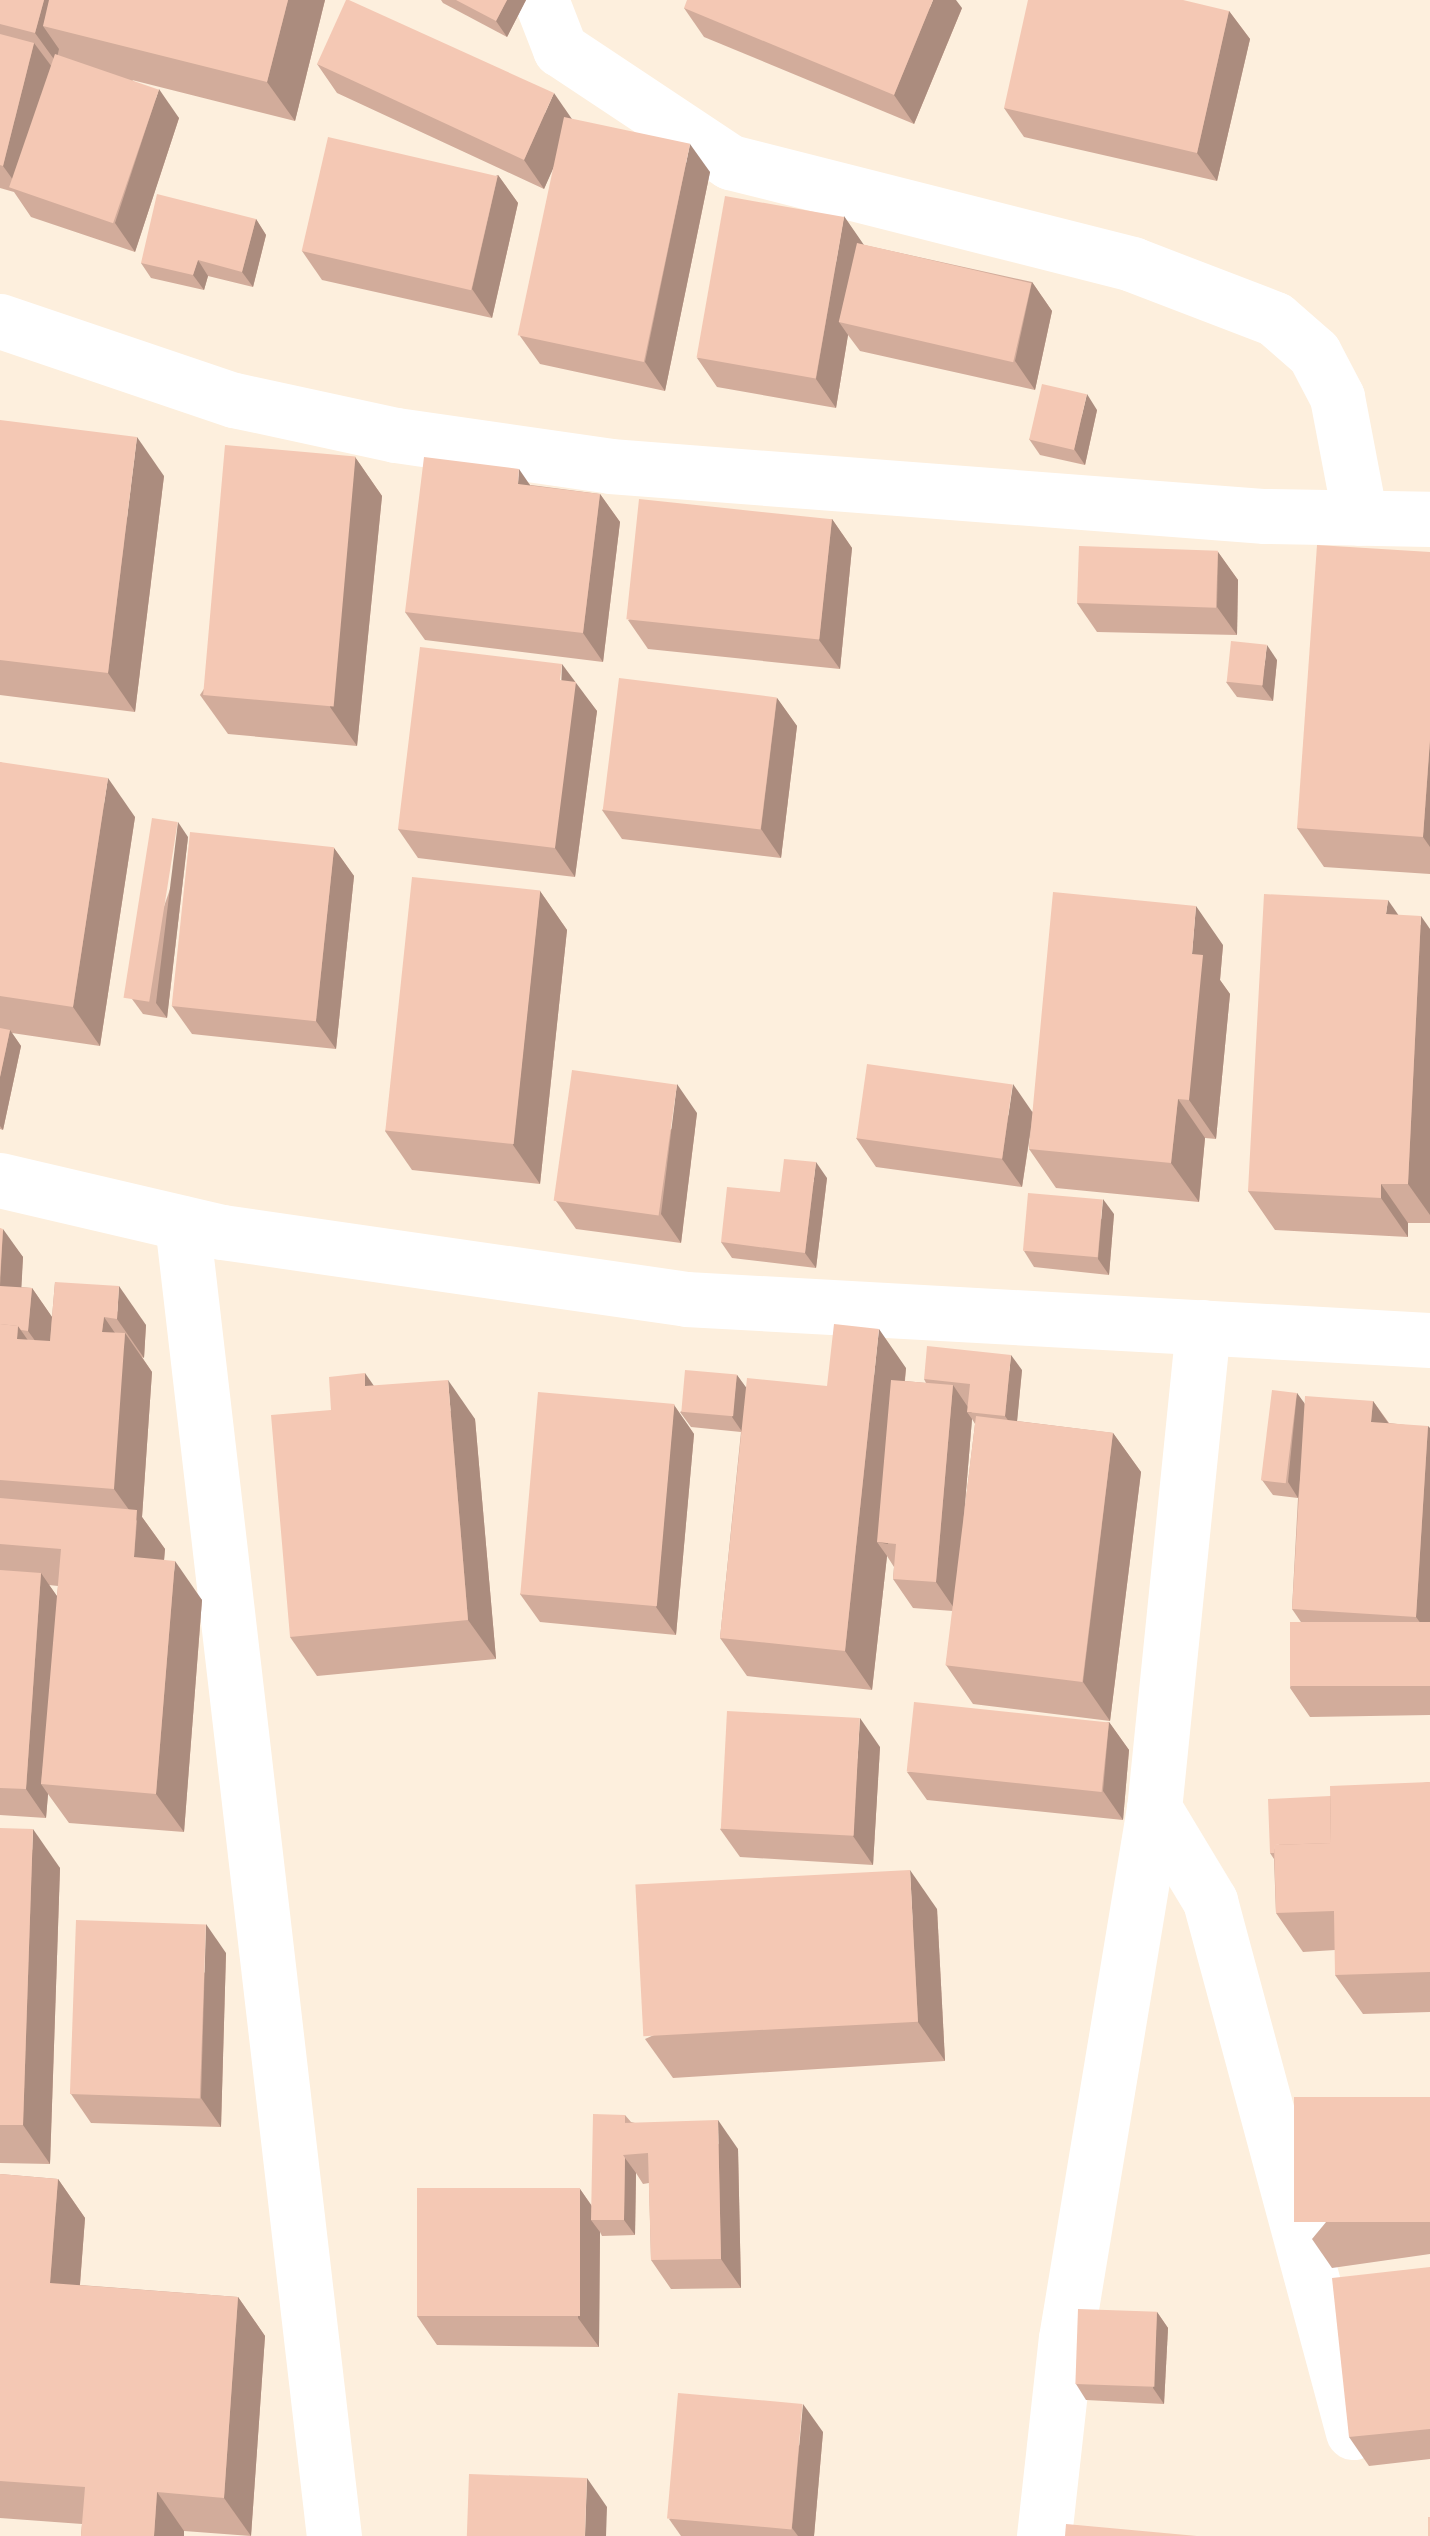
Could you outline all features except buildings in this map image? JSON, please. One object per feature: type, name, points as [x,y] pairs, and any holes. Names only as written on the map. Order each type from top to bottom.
[{"type":"street","points":[[541,0],[560,49],[730,162],[1132,264],[1275,319],[1314,353],[1337,397],[1360,518]]},
{"type":"street","points":[[0,321],[234,400],[396,436],[610,466],[1360,518],[1430,519]]},
{"type":"street","points":[[0,1180],[182,1223],[686,1299],[1430,1340]]},
{"type":"street","points":[[182,1223],[334,2536]]},
{"type":"street","points":[[1044,2536],[1066,2338],[1154,1808],[1203,1328]]},
{"type":"street","points":[[1154,1808],[1210,1902],[1352,2432]]}]
